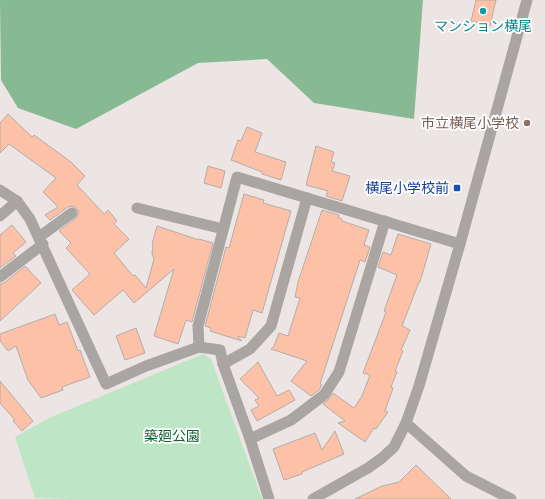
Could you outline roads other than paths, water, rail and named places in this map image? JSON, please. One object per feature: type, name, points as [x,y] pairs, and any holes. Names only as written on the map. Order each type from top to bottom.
[{"type":"street","points":[[313,499],[368,468],[382,458],[394,447],[406,423],[419,386],[460,244],[527,0]]},
{"type":"street","points":[[199,347],[198,326],[236,177],[385,220],[460,244]]},
{"type":"street","points":[[0,190],[17,201],[30,219],[106,384],[146,366],[199,347],[220,350],[223,364],[250,439],[269,499]]},
{"type":"street","points":[[223,364],[250,349],[271,326],[307,198]]},
{"type":"street","points":[[0,216],[17,201]]},
{"type":"street","points":[[137,208],[223,229]]},
{"type":"street","points":[[0,277],[72,214]]},
{"type":"street","points":[[250,439],[291,420],[324,395],[340,372],[385,220]]},
{"type":"street","points":[[406,423],[466,476],[511,499]]},
{"type":"place","name":"マンション横尾","points":[[483,11]]},
{"type":"place","name":"市立横尾小学校","points":[[527,123]]},
{"type":"place","name":"横尾小学校前","points":[[457,188]]},
{"type":"park label","name":"築廻公園","points":[[172,436]]}]
